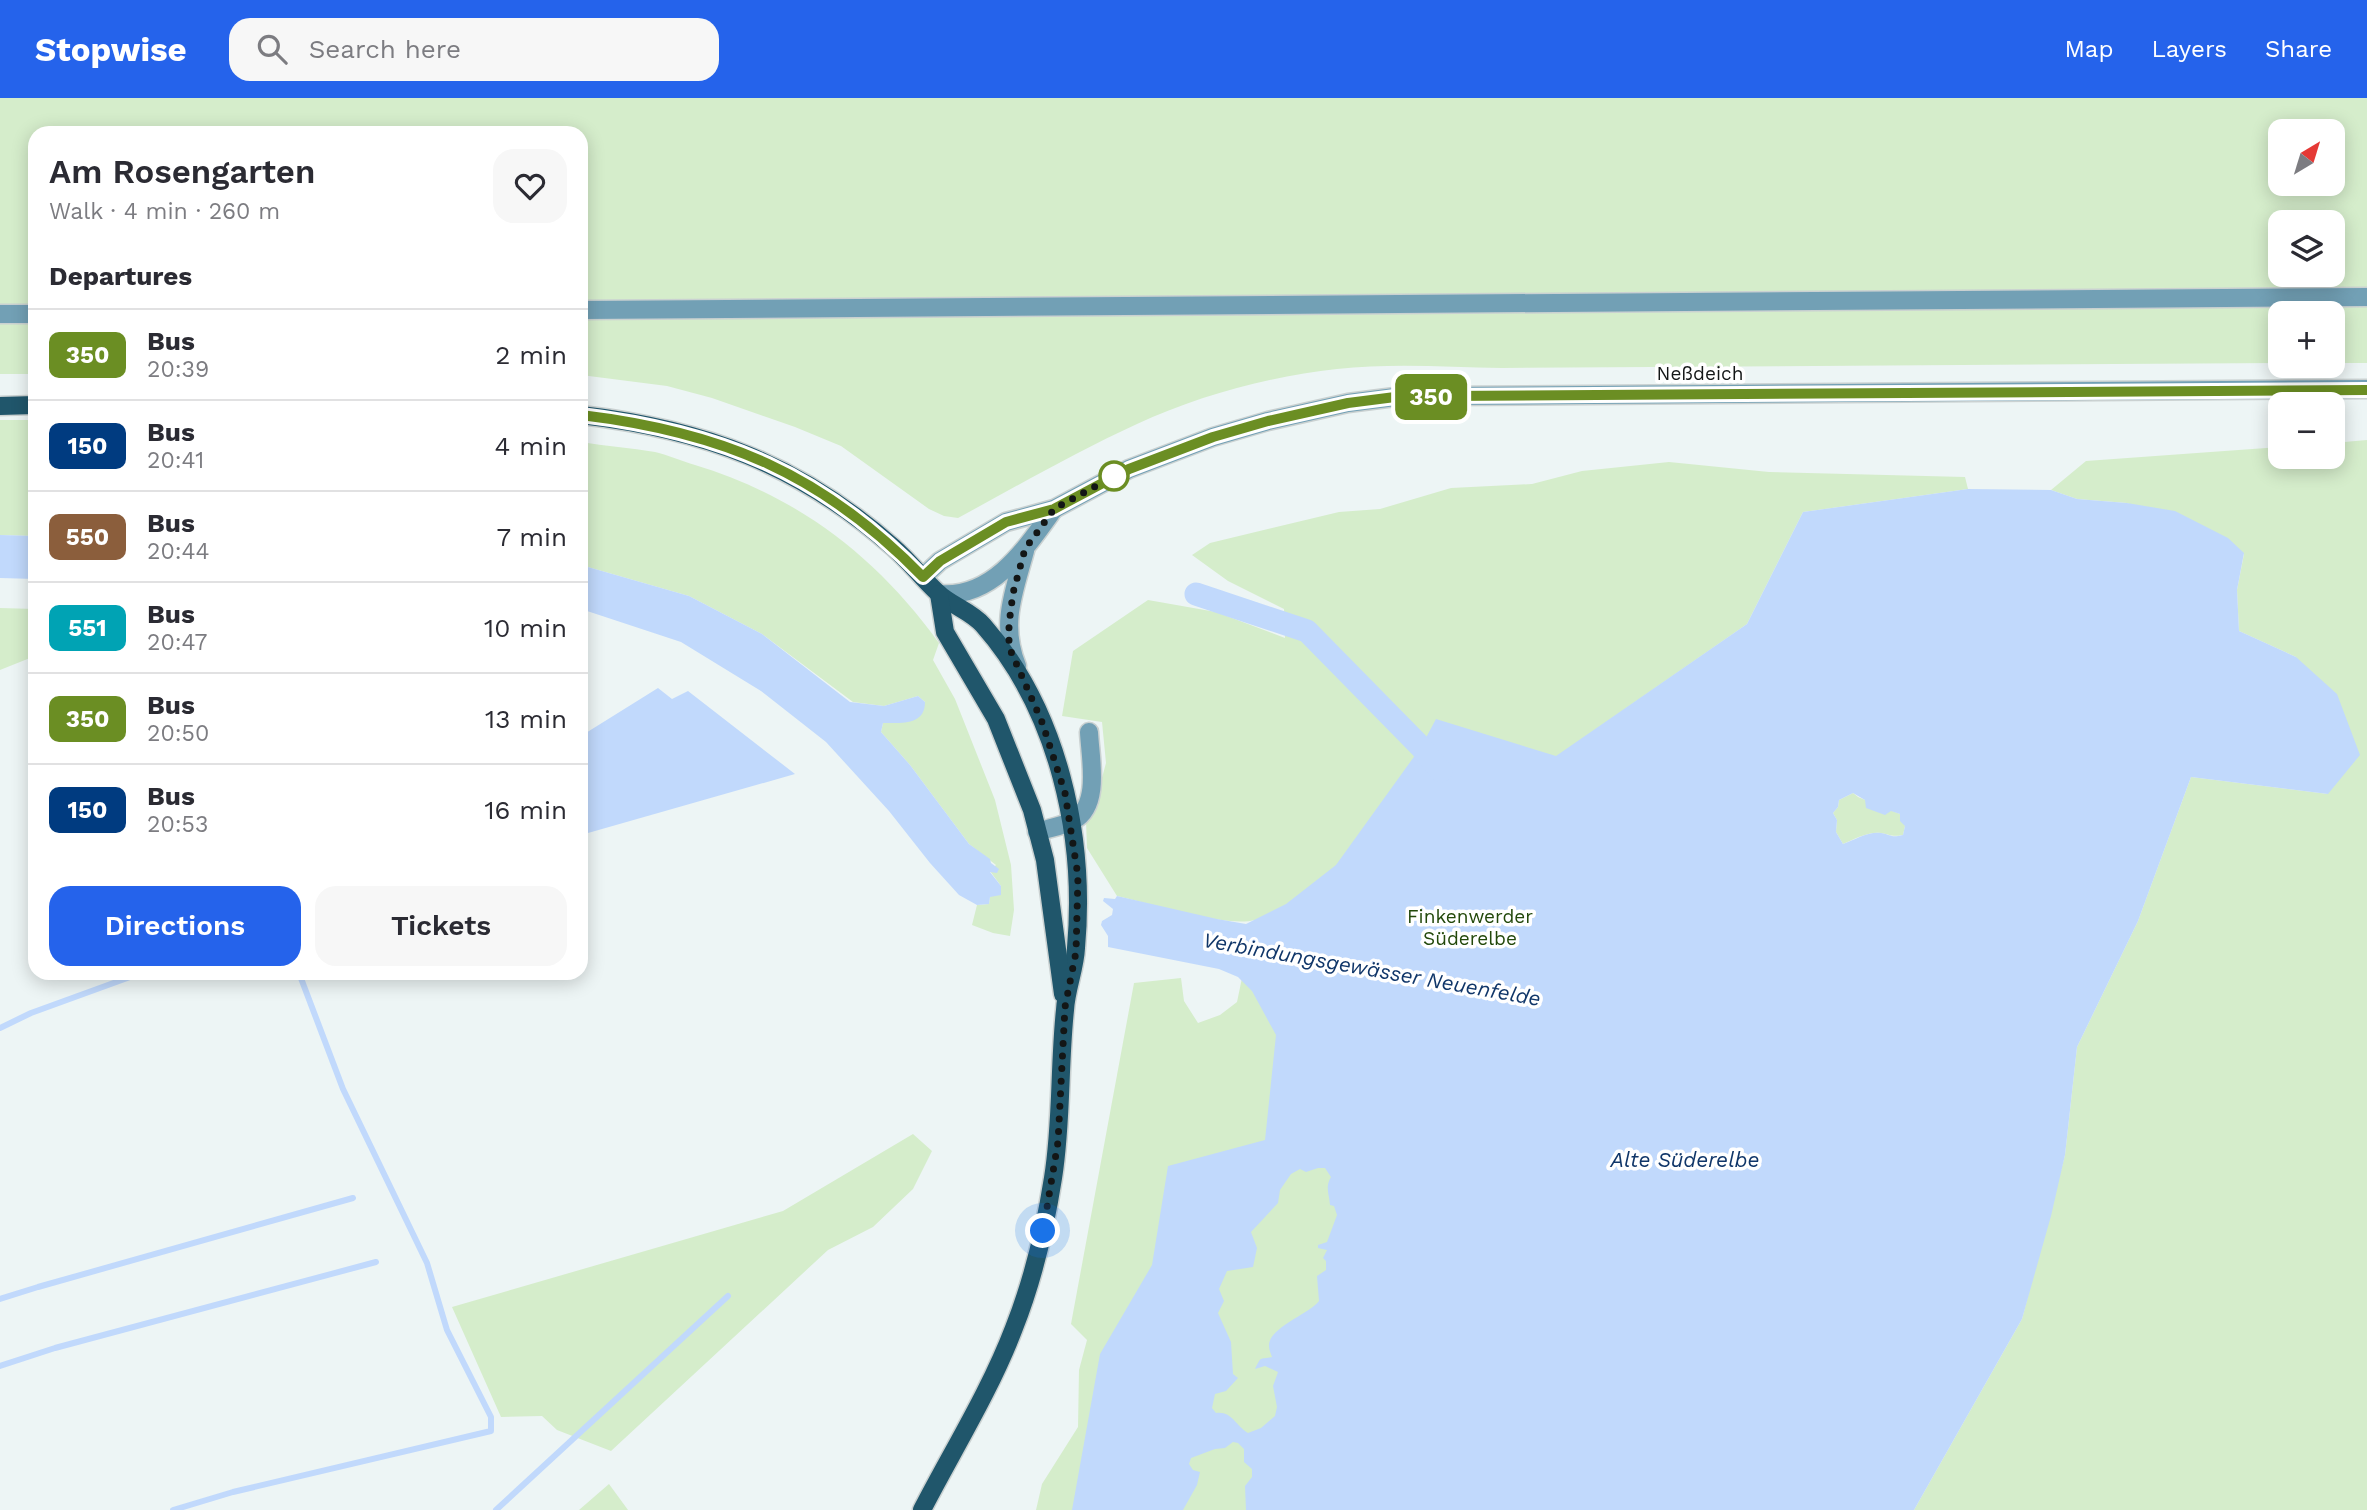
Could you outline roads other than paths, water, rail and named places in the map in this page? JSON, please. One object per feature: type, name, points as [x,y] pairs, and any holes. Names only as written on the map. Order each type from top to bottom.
[{"type":"main road","points":[[0,406],[28,405]]},
{"type":"main road","points":[[588,416],[699,436],[764,461],[814,488],[848,511],[890,545],[939,594],[982,624],[1021,676],[1053,753],[1070,822],[1079,901],[1076,952],[1065,1007],[1058,1142],[1053,1178],[1029,1285],[1014,1328],[993,1376],[922,1510]]},
{"type":"main road","points":[[939,594],[945,632],[996,719],[1024,789],[1048,883],[1065,1007]]},
{"type":"street","points":[[588,310],[2367,297]]},
{"type":"street","points":[[0,314],[28,314]]},
{"type":"street","name":"Neßdeich","points":[[923,577],[940,561],[1006,522],[1054,509],[1129,469],[1213,437],[1348,403],[1395,397],[2367,390]]},
{"type":"street","name":"Neßdeich","points":[[939,594],[960,594],[981,587],[1025,549],[1054,509]]},
{"type":"street","points":[[1021,676],[1009,647],[1009,624],[1013,593],[1025,549]]},
{"type":"street","points":[[1037,832],[1075,820],[1082,813],[1092,793],[1089,732]]},
{"type":"water","name":"Alte Süderelbe","points":[[1968,489],[2051,490],[2077,499],[2127,503],[2175,511],[2228,538],[2244,553],[2237,590],[2239,631],[2296,657],[2337,694],[2360,755],[2328,794],[2191,777],[2138,921],[2077,1047],[2065,1155],[2022,1319],[1914,1510],[1246,1510],[1245,1486],[1252,1477],[1252,1469],[1244,1462],[1244,1449],[1233,1442],[1225,1448],[1191,1458],[1189,1464],[1193,1470],[1200,1472],[1197,1485],[1183,1510],[1072,1510],[1100,1354],[1152,1265],[1168,1166],[1265,1140],[1276,1035],[1252,991],[1238,977],[1219,969],[1108,947],[1108,936],[1101,925],[1102,921],[1112,915],[1113,909],[1103,901],[1104,898],[1115,899],[1117,896],[1246,924],[1286,904],[1336,865],[1421,747],[1436,719],[1556,756],[1747,624],[1803,512]],"holes":[[[1853,793],[1865,800],[1866,808],[1885,815],[1891,811],[1900,814],[1900,821],[1905,826],[1903,835],[1872,833],[1843,844],[1836,832],[1837,820],[1833,813],[1839,800]],[[1325,1168],[1331,1177],[1328,1187],[1330,1205],[1334,1206],[1337,1215],[1327,1242],[1318,1245],[1318,1248],[1327,1250],[1323,1258],[1326,1261],[1326,1270],[1317,1276],[1319,1301],[1282,1327],[1270,1339],[1272,1357],[1261,1359],[1255,1369],[1265,1366],[1278,1372],[1273,1386],[1277,1407],[1275,1416],[1261,1428],[1248,1433],[1230,1416],[1216,1413],[1212,1408],[1215,1394],[1226,1391],[1238,1378],[1233,1374],[1231,1342],[1218,1313],[1224,1301],[1219,1289],[1227,1271],[1253,1267],[1257,1248],[1251,1232],[1278,1203],[1280,1190],[1291,1174],[1300,1169],[1306,1172]]]},
{"type":"water","points":[[0,535],[28,536],[28,579],[0,578]]},
{"type":"water","points":[[588,567],[689,596],[762,634],[850,702],[884,706],[918,696],[925,702],[921,715],[910,722],[883,723],[881,732],[910,765],[969,844],[999,869],[997,873],[990,872],[1001,886],[1001,895],[990,897],[989,904],[977,905],[959,895],[889,811],[826,742],[761,691],[681,642],[588,611]]},
{"type":"water","points":[[658,688],[672,699],[688,691],[795,774],[588,833],[588,732]]},
{"type":"waterway","points":[[1196,594],[1307,631],[1421,747],[1441,771]]},
{"type":"waterway","points":[[0,1028],[31,1013],[122,980]]},
{"type":"waterway","points":[[173,1510],[233,1492],[491,1431],[491,1417],[447,1330],[427,1263],[343,1089],[302,980]]},
{"type":"waterway","points":[[0,1299],[353,1198]]},
{"type":"waterway","points":[[0,1366],[55,1348],[376,1262]]},
{"type":"waterway","points":[[496,1510],[728,1296]]},
{"type":"park label","name":"Finkenwerder Süderelbe","points":[[1470,927]]},
{"type":"water label","name":"Verbindungsgewässer Neuenfelde","points":[[1372,969]]}]
